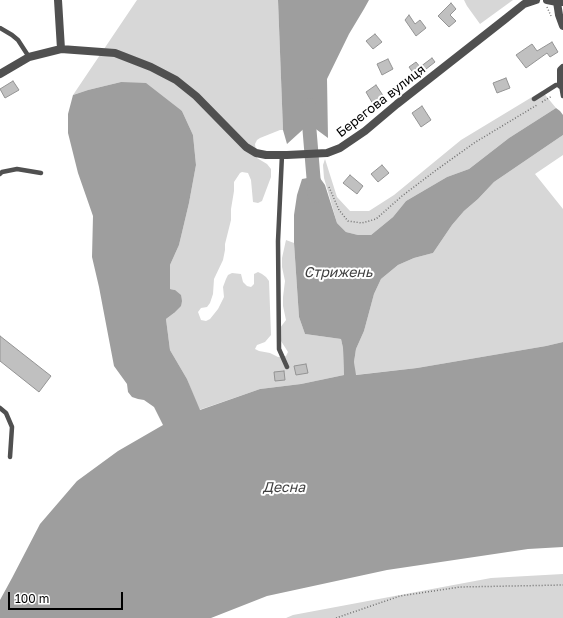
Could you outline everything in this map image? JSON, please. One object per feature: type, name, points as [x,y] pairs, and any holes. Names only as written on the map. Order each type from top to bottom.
[{"type":"street","points":[[58,0],[61,49]]},
{"type":"street","name":"Берегова вулиця","points":[[0,74],[29,58],[61,49],[115,53],[151,67],[176,80],[196,96],[246,147],[256,153],[266,155],[285,155],[327,153],[340,148],[365,131],[524,4],[536,0]]},
{"type":"street","points":[[547,0],[560,2],[559,14],[563,26]]},
{"type":"street","points":[[561,85],[563,68]]},
{"type":"lane","points":[[0,28],[18,40],[29,58]]},
{"type":"lane","points":[[534,99],[556,85],[561,85],[563,96]]},
{"type":"lane","points":[[285,155],[278,241],[279,349],[287,367]]},
{"type":"lane","points":[[0,174],[2,172],[17,170],[41,173]]},
{"type":"lane","points":[[0,408],[6,413],[12,427],[10,457]]},
{"type":"path","points":[[329,187],[340,210],[348,221],[362,223],[376,219],[402,196],[474,143],[552,96]]},
{"type":"path","points":[[336,618],[400,596],[452,588],[563,584]]},
{"type":"shaded area","points":[[137,0],[278,0],[283,130],[260,138],[255,144],[257,158],[267,164],[271,169],[271,177],[262,201],[258,203],[253,202],[251,180],[248,173],[240,173],[234,182],[231,220],[223,260],[214,279],[213,294],[210,303],[207,307],[201,308],[198,312],[201,320],[206,321],[210,319],[218,309],[224,297],[223,287],[228,275],[232,273],[241,274],[243,282],[247,286],[251,287],[254,284],[254,274],[258,272],[262,274],[269,281],[271,335],[265,342],[257,345],[255,349],[278,357],[286,356],[288,352],[281,341],[280,328],[286,320],[283,306],[285,281],[282,258],[286,240],[294,243],[299,317],[305,334],[341,339],[343,348],[344,375],[301,384],[260,389],[199,410],[187,379],[170,350],[166,319],[174,313],[175,290],[170,289],[170,265],[179,245],[196,165],[193,135],[182,111],[121,82],[73,95]]},
{"type":"shaded area","points":[[464,0],[513,0],[480,24]]},
{"type":"shaded area","points":[[542,91],[556,108],[509,138],[469,169],[447,177],[406,201],[393,217],[371,235],[358,235],[346,232],[337,223],[324,178],[323,165],[325,159],[337,197],[350,211],[369,211],[394,195],[461,140]]},
{"type":"shaded area","points":[[563,135],[563,155],[535,174],[563,209],[563,342],[417,368],[355,375],[354,362],[356,349],[364,331],[374,294],[381,279],[398,265],[414,258],[433,253],[452,225],[464,211],[494,182]]},
{"type":"shaded area","points":[[563,574],[563,618],[286,618],[293,615],[491,578]]},
{"type":"water","points":[[278,0],[369,0],[349,34],[327,79],[328,138],[309,124],[287,144],[283,130]]},
{"type":"water","name":"Десна","points":[[121,82],[146,83],[182,111],[193,135],[196,165],[179,245],[170,265],[170,289],[175,290],[181,295],[182,301],[181,306],[166,319],[170,350],[187,379],[200,410],[260,389],[301,384],[344,375],[343,348],[341,339],[305,334],[299,317],[294,243],[294,215],[297,195],[302,179],[313,177],[320,178],[325,185],[337,223],[346,232],[358,235],[371,235],[393,217],[406,201],[447,177],[469,169],[509,138],[556,108],[560,111],[563,115],[563,135],[494,182],[464,211],[452,225],[433,253],[414,258],[398,265],[381,279],[374,294],[364,331],[356,349],[354,362],[356,375],[417,368],[563,342],[563,547],[528,549],[387,570],[267,596],[211,618],[0,618],[0,600],[40,524],[77,481],[118,451],[163,425],[154,407],[144,400],[132,397],[128,392],[127,384],[114,366],[92,257],[93,216],[78,173],[68,133],[68,114],[73,95]]},
{"type":"building","points":[[451,3],[456,9],[450,15],[456,21],[449,27],[438,16]]},
{"type":"building","points":[[409,15],[415,24],[420,20],[426,28],[416,36],[405,20]]},
{"type":"building","points":[[375,34],[382,42],[373,49],[366,41]]},
{"type":"building","points":[[552,42],[558,52],[550,57],[547,53],[526,68],[516,55],[532,44],[537,51]]},
{"type":"building","points":[[432,58],[435,62],[416,77],[409,67],[416,62],[420,67]]},
{"type":"building","points":[[388,59],[393,69],[382,75],[377,64]]},
{"type":"building","points":[[506,78],[510,88],[497,93],[493,83]]},
{"type":"building","points":[[13,81],[19,90],[5,98],[0,89]]},
{"type":"building","points":[[376,85],[384,97],[373,104],[366,92]]},
{"type":"building","points":[[422,106],[431,120],[421,127],[412,113]]},
{"type":"building","points":[[382,165],[389,173],[378,182],[371,174]]},
{"type":"building","points":[[350,175],[363,186],[357,194],[343,183]]},
{"type":"building","points":[[0,336],[51,376],[39,392],[0,361]]},
{"type":"building","points":[[306,364],[308,373],[296,375],[294,366]]},
{"type":"building","points":[[284,371],[285,380],[275,381],[274,372]]},
{"type":"waterway","name":"Стрижень","points":[[309,105],[309,124],[315,196]]}]
